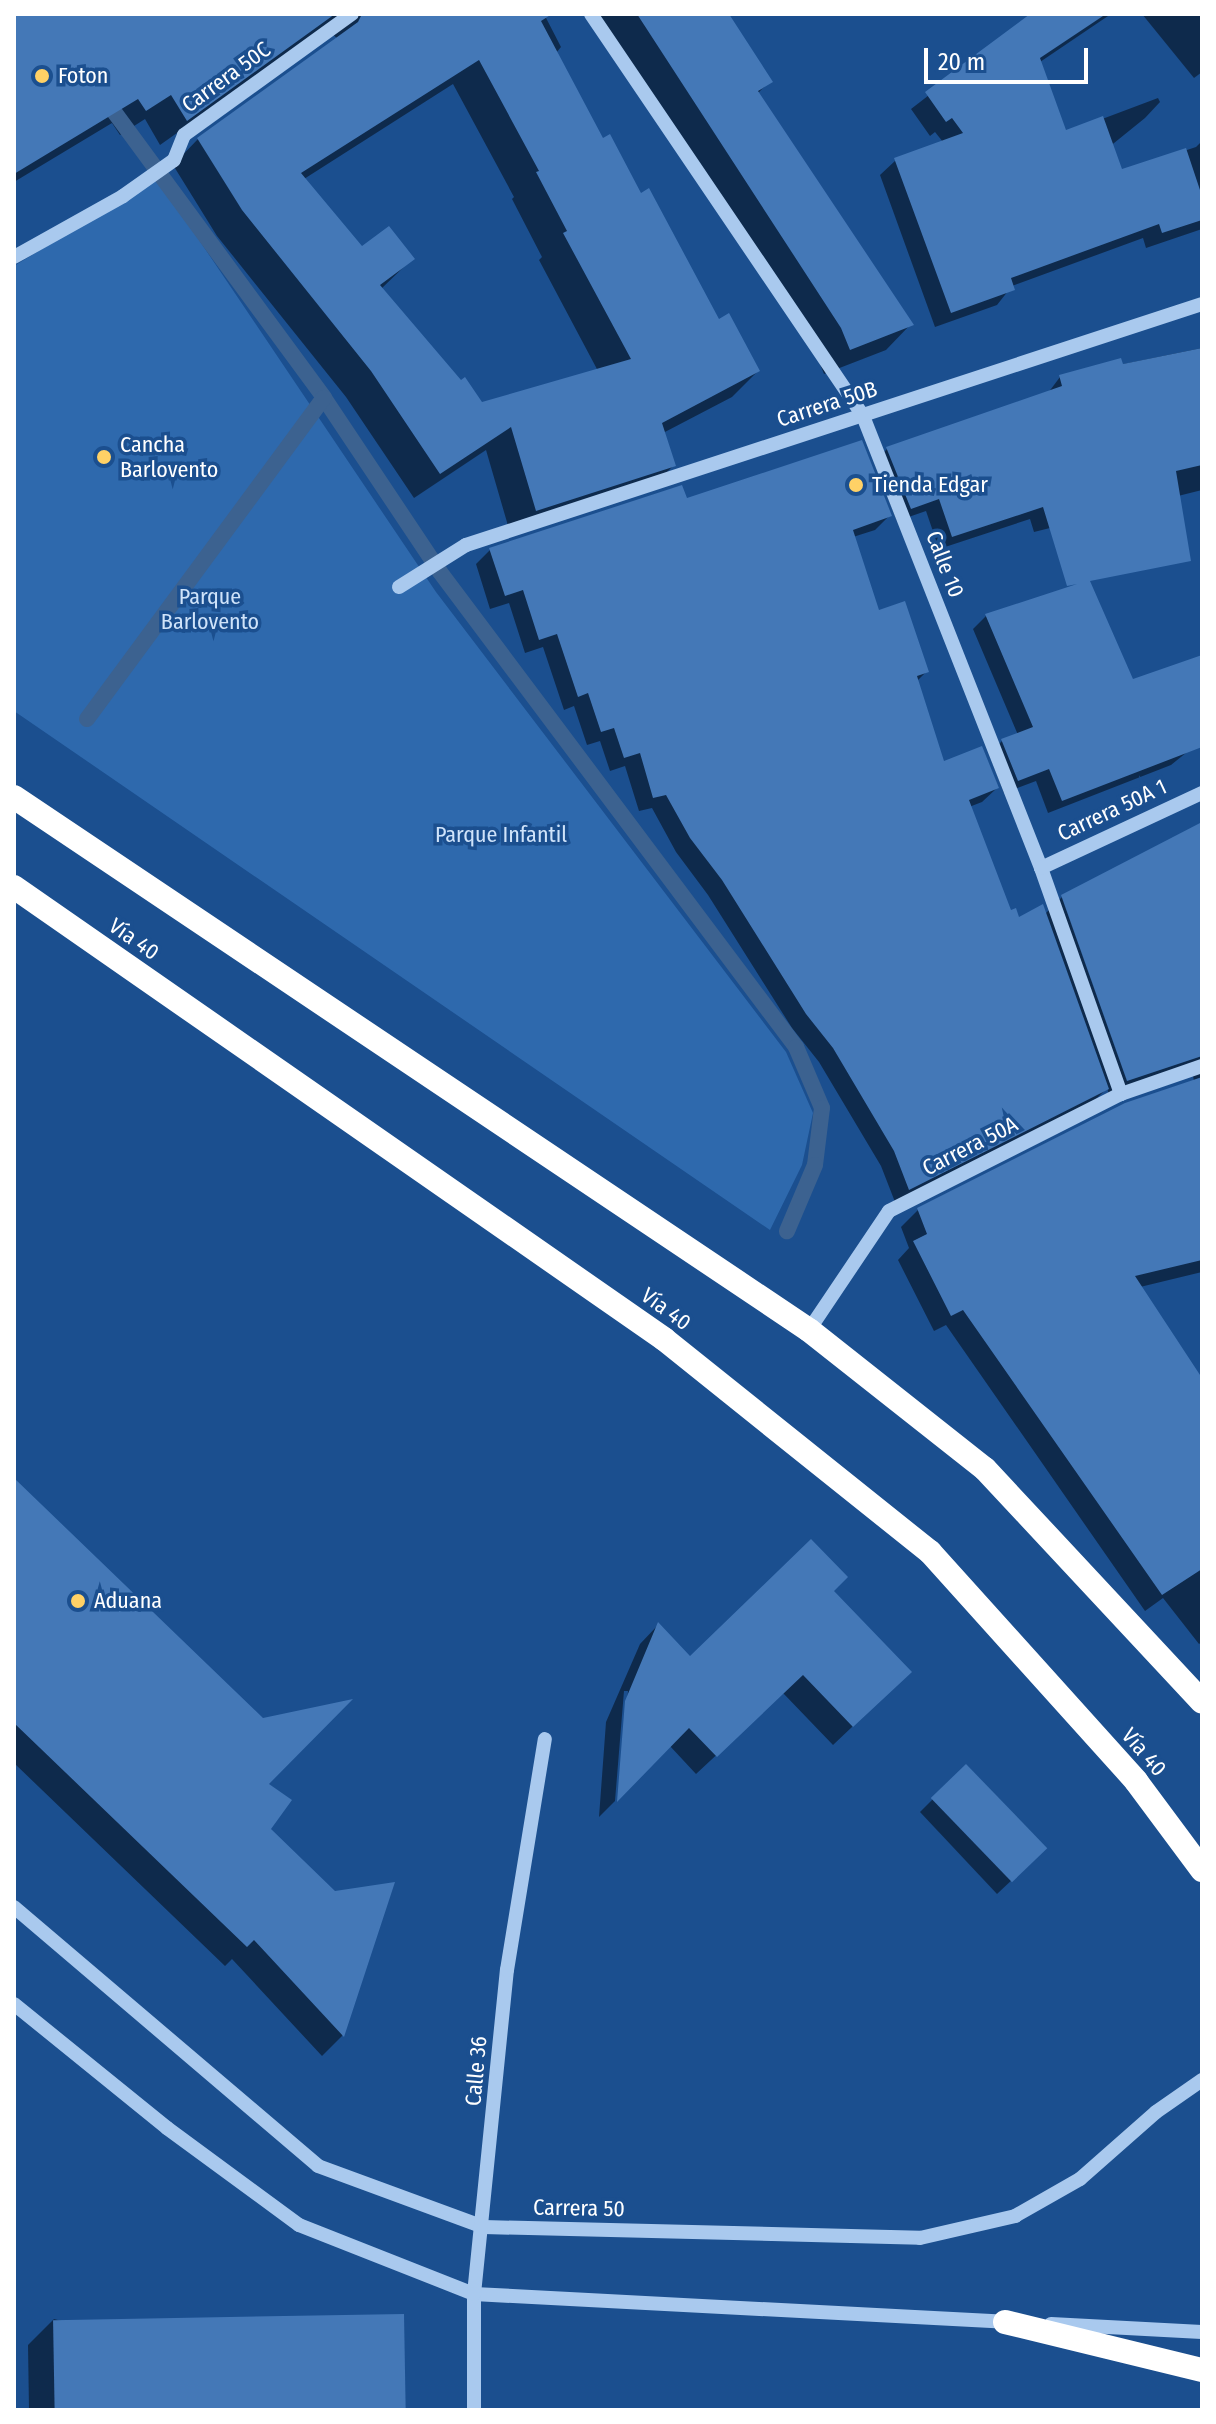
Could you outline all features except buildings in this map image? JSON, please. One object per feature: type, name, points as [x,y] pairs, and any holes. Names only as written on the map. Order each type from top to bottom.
[{"type":"highway","points":[[14,797],[809,1330],[985,1469],[1202,1702]]},
{"type":"highway","name":"Vía 40","points":[[14,887],[664,1339],[930,1552],[1136,1781],[1202,1870]]},
{"type":"highway","points":[[1005,2322],[1202,2370]]},
{"type":"street","name":"Carrera 50C","points":[[14,257],[123,196],[174,160],[184,135],[352,14]]},
{"type":"street","name":"Calle 10","points":[[591,14],[863,416],[1041,868],[1121,1094]]},
{"type":"street","name":"Carrera 50B","points":[[399,587],[459,548],[1202,304]]},
{"type":"street","name":"Carrera 50A 1","points":[[1041,868],[1202,793]]},
{"type":"street","name":"Carrera 50A","points":[[809,1330],[889,1211],[1121,1094],[1202,1066]]},
{"type":"street","name":"Calle 36","points":[[474,2410],[474,2294],[484,2227],[507,1970],[545,1739]]},
{"type":"street","name":"Carrera 50","points":[[14,1907],[318,2166],[484,2227],[920,2238],[1015,2216],[1080,2179],[1156,2112],[1202,2080]]},
{"type":"street","points":[[14,2004],[167,2128],[299,2225],[474,2294],[1202,2332]]},
{"type":"green space","name":"Parque Barlovento","points":[[158,179],[436,592],[786,1052],[813,1113],[802,1165],[770,1230],[14,711],[14,266]]},
{"type":"waterway","points":[[104,98],[324,398],[440,572],[796,1047],[822,1108],[815,1165],[787,1231]]},
{"type":"waterway","points":[[87,719],[324,398]]},
{"type":"place","name":"Foton","points":[[42,76]]},
{"type":"place","name":"Cancha Barlovento","points":[[104,457]]},
{"type":"place","name":"Tienda Edgar","points":[[856,485]]},
{"type":"place","name":"Aduana","points":[[78,1601]]},
{"type":"park label","name":"Parque Infantil","points":[[501,835]]}]
